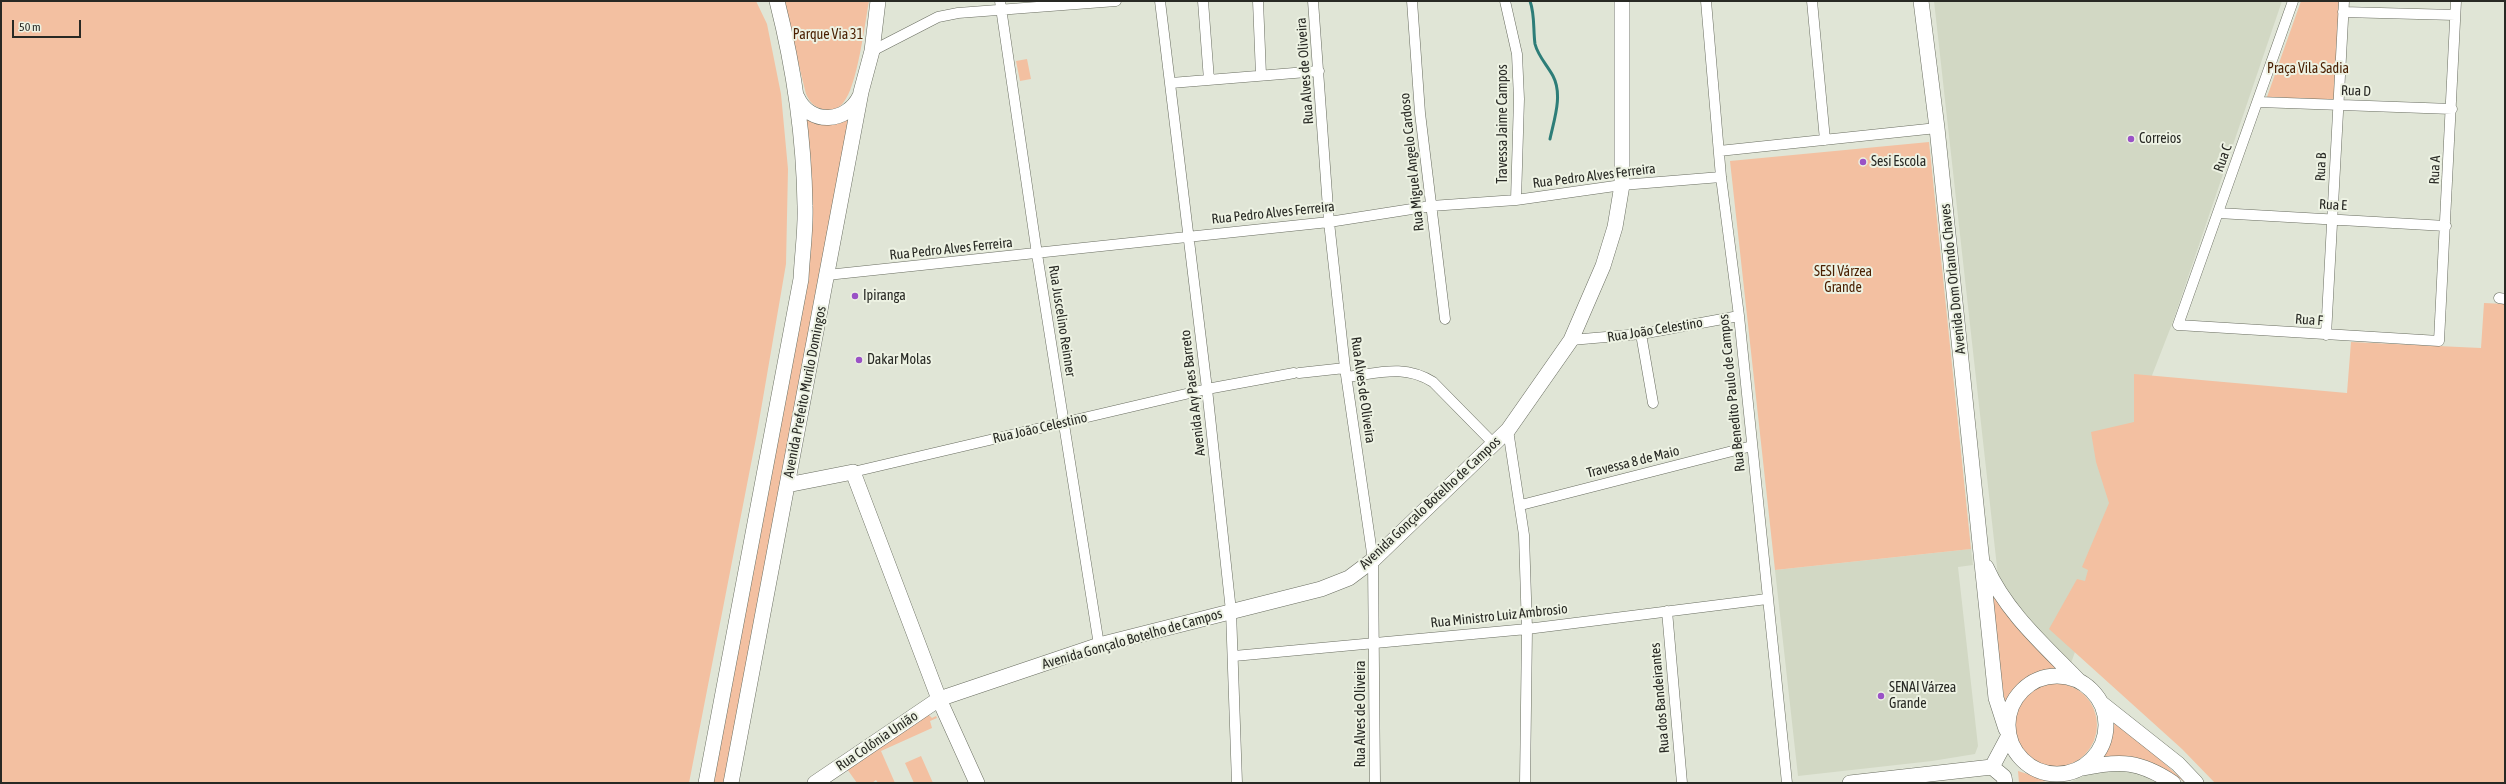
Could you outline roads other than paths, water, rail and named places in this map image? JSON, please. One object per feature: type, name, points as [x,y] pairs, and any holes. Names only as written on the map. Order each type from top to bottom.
[{"type":"main road","name":"Avenida Prefeito Murilo Domingos","points":[[706,783],[800,280],[806,208],[796,94],[777,1]]},
{"type":"main road","name":"Avenida Prefeito Murilo Domingos","points":[[731,783],[861,92],[872,51],[878,1]]},
{"type":"main road","name":"Avenida Gonçalo Botelho de Campos","points":[[939,699],[1099,645],[1321,589],[1348,578],[1373,560],[1508,430],[1571,340],[1603,266],[1615,227],[1622,185],[1622,1]]},
{"type":"main road","name":"Avenida Dom Orlando Chaves","points":[[1921,1],[1937,128],[1996,698],[2007,733]]},
{"type":"main road","points":[[796,94],[800,103],[809,112],[828,118],[839,117],[850,110],[861,92]]},
{"type":"main road","points":[[853,472],[939,699],[977,783]]},
{"type":"main road","name":"Rua João Celestino","points":[[787,484],[853,472]]},
{"type":"main road","name":"Avenida Dom Orlando Chaves","points":[[1982,556],[1999,593],[2028,628],[2079,681]]},
{"type":"main road","points":[[1992,767],[2007,733],[2012,704],[2021,691],[2033,681],[2048,676],[2064,676],[2079,681],[2092,690],[2101,703],[2178,764],[2196,783]]},
{"type":"main road","name":"Rua Colônia União","points":[[815,783],[939,699]]},
{"type":"main road","points":[[2070,775],[2094,759],[2102,746],[2106,724],[2101,703]]},
{"type":"main road","points":[[2007,733],[2014,751],[2032,768],[2044,773],[2070,775],[2116,762],[2135,764],[2153,770],[2173,783]]},
{"type":"main road","points":[[1850,783],[1941,778],[1992,767]]},
{"type":"main road","points":[[1992,767],[2004,777],[2005,783]]},
{"type":"street","points":[[872,51],[938,17],[1000,4],[1116,1]]},
{"type":"street","name":"Avenida Ary Paes Barreto","points":[[1160,1],[1171,83],[1187,237],[1207,389],[1231,611],[1234,656],[1237,783]]},
{"type":"street","points":[[1203,1],[1209,80]]},
{"type":"street","points":[[1258,1],[1261,75]]},
{"type":"street","name":"Rua Alves de Oliveira","points":[[1313,1],[1329,222],[1346,372],[1373,560],[1375,643],[1375,783]]},
{"type":"street","name":"Rua Miguel Angelo Cardoso","points":[[1412,1],[1420,113],[1445,319]]},
{"type":"street","name":"Travessa Jaime Campos","points":[[1505,1],[1517,54],[1519,99],[1516,200]]},
{"type":"street","name":"Rua Benedito Paulo de Campos","points":[[1706,1],[1720,177],[1739,316],[1787,783]]},
{"type":"street","points":[[1812,1],[1825,140]]},
{"type":"street","name":"Rua C","points":[[2178,325],[2294,1]]},
{"type":"street","name":"Rua B","points":[[2326,335],[2344,1]]},
{"type":"street","name":"Rua A","points":[[2439,340],[2452,109],[2456,1]]},
{"type":"street","name":"Rua Juscelino Reinner","points":[[1000,4],[1037,254],[1099,645]]},
{"type":"street","points":[[2343,12],[2455,15]]},
{"type":"street","points":[[1171,83],[1319,71]]},
{"type":"street","name":"Rua D","points":[[2259,102],[2452,109]]},
{"type":"street","points":[[1719,151],[1937,128]]},
{"type":"street","name":"Rua Pedro Alves Ferreira","points":[[827,275],[1329,222],[1431,206],[1516,200],[1622,185],[1720,177]]},
{"type":"street","name":"Rua E","points":[[2218,213],[2446,226]]},
{"type":"street","name":"Rua João Celestino","points":[[1571,340],[1641,334],[1739,316]]},
{"type":"street","name":"Rua F","points":[[2178,325],[2326,335],[2439,340]]},
{"type":"street","points":[[1641,334],[1653,403]]},
{"type":"street","name":"Rua João Celestino","points":[[853,472],[1207,389],[1296,373],[1394,370],[1408,371],[1423,376],[1433,382],[1494,444]]},
{"type":"street","points":[[1508,430],[1521,505],[1524,535],[1526,629],[1525,783]]},
{"type":"street","name":"Travessa 8 de Maio","points":[[1521,505],[1752,446]]},
{"type":"street","name":"Rua Ministro Luiz Ambrosio","points":[[1234,656],[1526,629],[1767,599]]},
{"type":"street","name":"Rua dos Bandeirantes","points":[[1667,611],[1682,783]]},
{"type":"waterway","points":[[1530,1],[1532,6],[1536,48],[1556,83],[1558,99],[1550,139]]},
{"type":"place","name":"Correios","points":[[2131,139]]},
{"type":"place","name":"Sesi Escola","points":[[1863,162]]},
{"type":"place","name":"Ipiranga","points":[[855,296]]},
{"type":"place","name":"Dakar Molas","points":[[859,360]]},
{"type":"place","name":"SENAI Várzea Grande","points":[[1881,696]]},
{"type":"park label","name":"Parque Via 31","points":[[828,35]]},
{"type":"park label","name":"Praça Vila Sadia","points":[[2308,69]]},
{"type":"park label","name":"SESI Várzea Grande","points":[[1843,280]]}]
